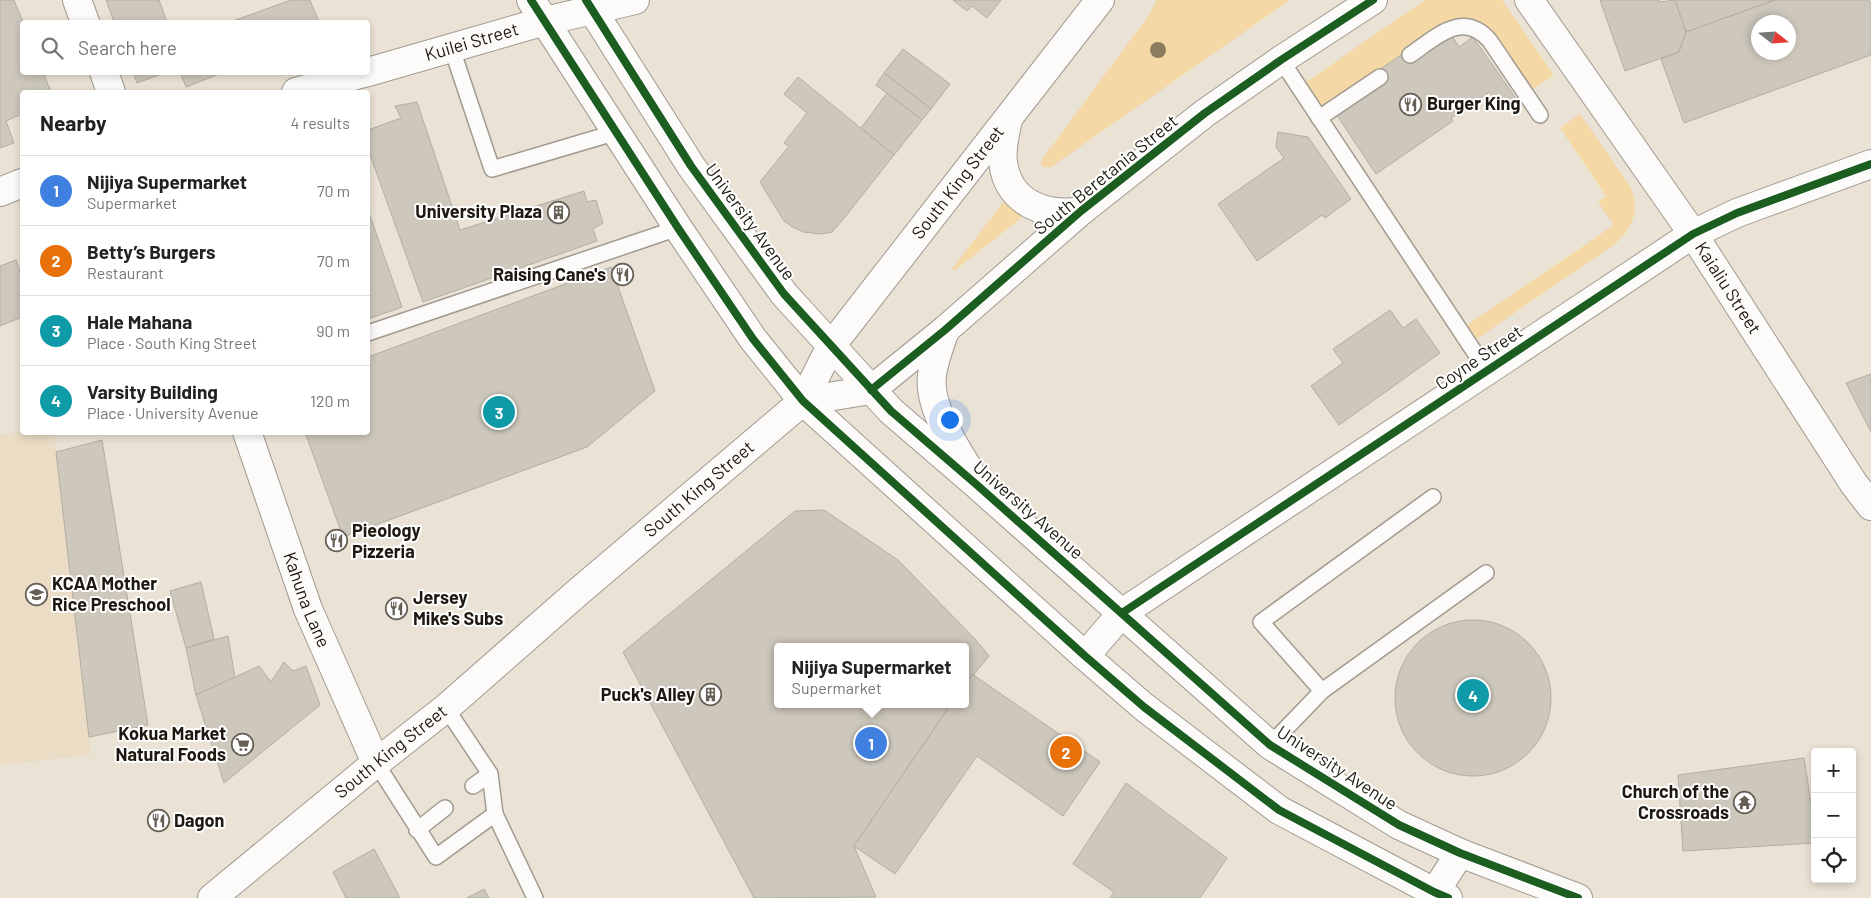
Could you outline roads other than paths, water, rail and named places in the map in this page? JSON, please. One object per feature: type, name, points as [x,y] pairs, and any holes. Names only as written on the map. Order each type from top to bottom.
[{"type":"main road","points":[[77,0],[84,20]]},
{"type":"main road","name":"Kuilei Street","points":[[370,71],[452,49],[538,11],[635,0]]},
{"type":"main road","name":"South King Street","points":[[212,898],[446,708],[577,593],[803,401],[831,346],[1100,0]]},
{"type":"main road","name":"South Beretania Street","points":[[803,401],[871,390],[945,330],[1081,212],[1205,113],[1280,60],[1373,0]]},
{"type":"main road","name":"Kaialiu Street","points":[[1530,0],[1692,234],[1871,506]]},
{"type":"main road","name":"University Avenue","points":[[589,5],[691,166],[784,294],[891,412],[978,485],[1270,745],[1399,825],[1460,853],[1578,898]]},
{"type":"main road","points":[[538,11],[678,228],[753,339],[803,401],[1144,707],[1279,810],[1438,896],[1460,853]]},
{"type":"main road","points":[[105,75],[110,90]]},
{"type":"main road","name":"Kuilei Street","points":[[303,90],[356,75]]},
{"type":"main road","points":[[1008,118],[1003,145],[1003,163],[1008,181],[1014,189],[1026,202],[1043,211],[1061,214],[1081,212]]},
{"type":"main road","name":"Coyne Street","points":[[1085,656],[1122,613],[1692,234],[1737,213],[1871,164]]},
{"type":"main road","points":[[0,192],[20,184]]},
{"type":"main road","points":[[945,330],[934,364],[932,377],[935,404],[955,447],[978,485]]},
{"type":"main road","name":"Kahuna Lane","points":[[248,435],[308,609],[376,763]]},
{"type":"lane","points":[[1410,56],[1453,28],[1465,26],[1476,30],[1490,41],[1540,115]]},
{"type":"lane","points":[[452,49],[492,169],[617,132]]},
{"type":"lane","points":[[1280,60],[1487,371]]},
{"type":"lane","points":[[1319,118],[1380,77]]},
{"type":"lane","points":[[370,332],[678,228]]},
{"type":"lane","points":[[1322,691],[1261,622],[1433,496]]},
{"type":"lane","points":[[1270,745],[1322,691],[1486,573]]},
{"type":"lane","points":[[446,708],[490,774],[495,814],[535,898]]},
{"type":"lane","points":[[376,763],[436,857],[495,814]]},
{"type":"lane","points":[[473,786],[490,774]]},
{"type":"lane","points":[[417,830],[445,808]]},
{"type":"place","name":"Burger King","points":[[1411,104]]},
{"type":"place","name":"University Plaza","points":[[558,212]]},
{"type":"place","name":"Raising Cane's","points":[[622,275]]},
{"type":"place","name":"Hale Mahana","points":[[499,412]]},
{"type":"place","name":"Pieology Pizzeria","points":[[336,541]]},
{"type":"place","name":"KCAA Mother Rice Preschool","points":[[36,594]]},
{"type":"place","name":"Jersey Mike's Subs","points":[[397,608]]},
{"type":"place","name":"Puck's Alley","points":[[711,695]]},
{"type":"place","name":"Varsity Building","points":[[1473,695]]},
{"type":"place","name":"Nijiya Supermarket","points":[[871,743]]},
{"type":"place","name":"Kokua Market Natural Foods","points":[[242,744]]},
{"type":"place","name":"Betty’s Burgers","points":[[1066,752]]},
{"type":"place","name":"Church of the Crossroads","points":[[1745,802]]},
{"type":"place","name":"Dagon","points":[[158,821]]}]
